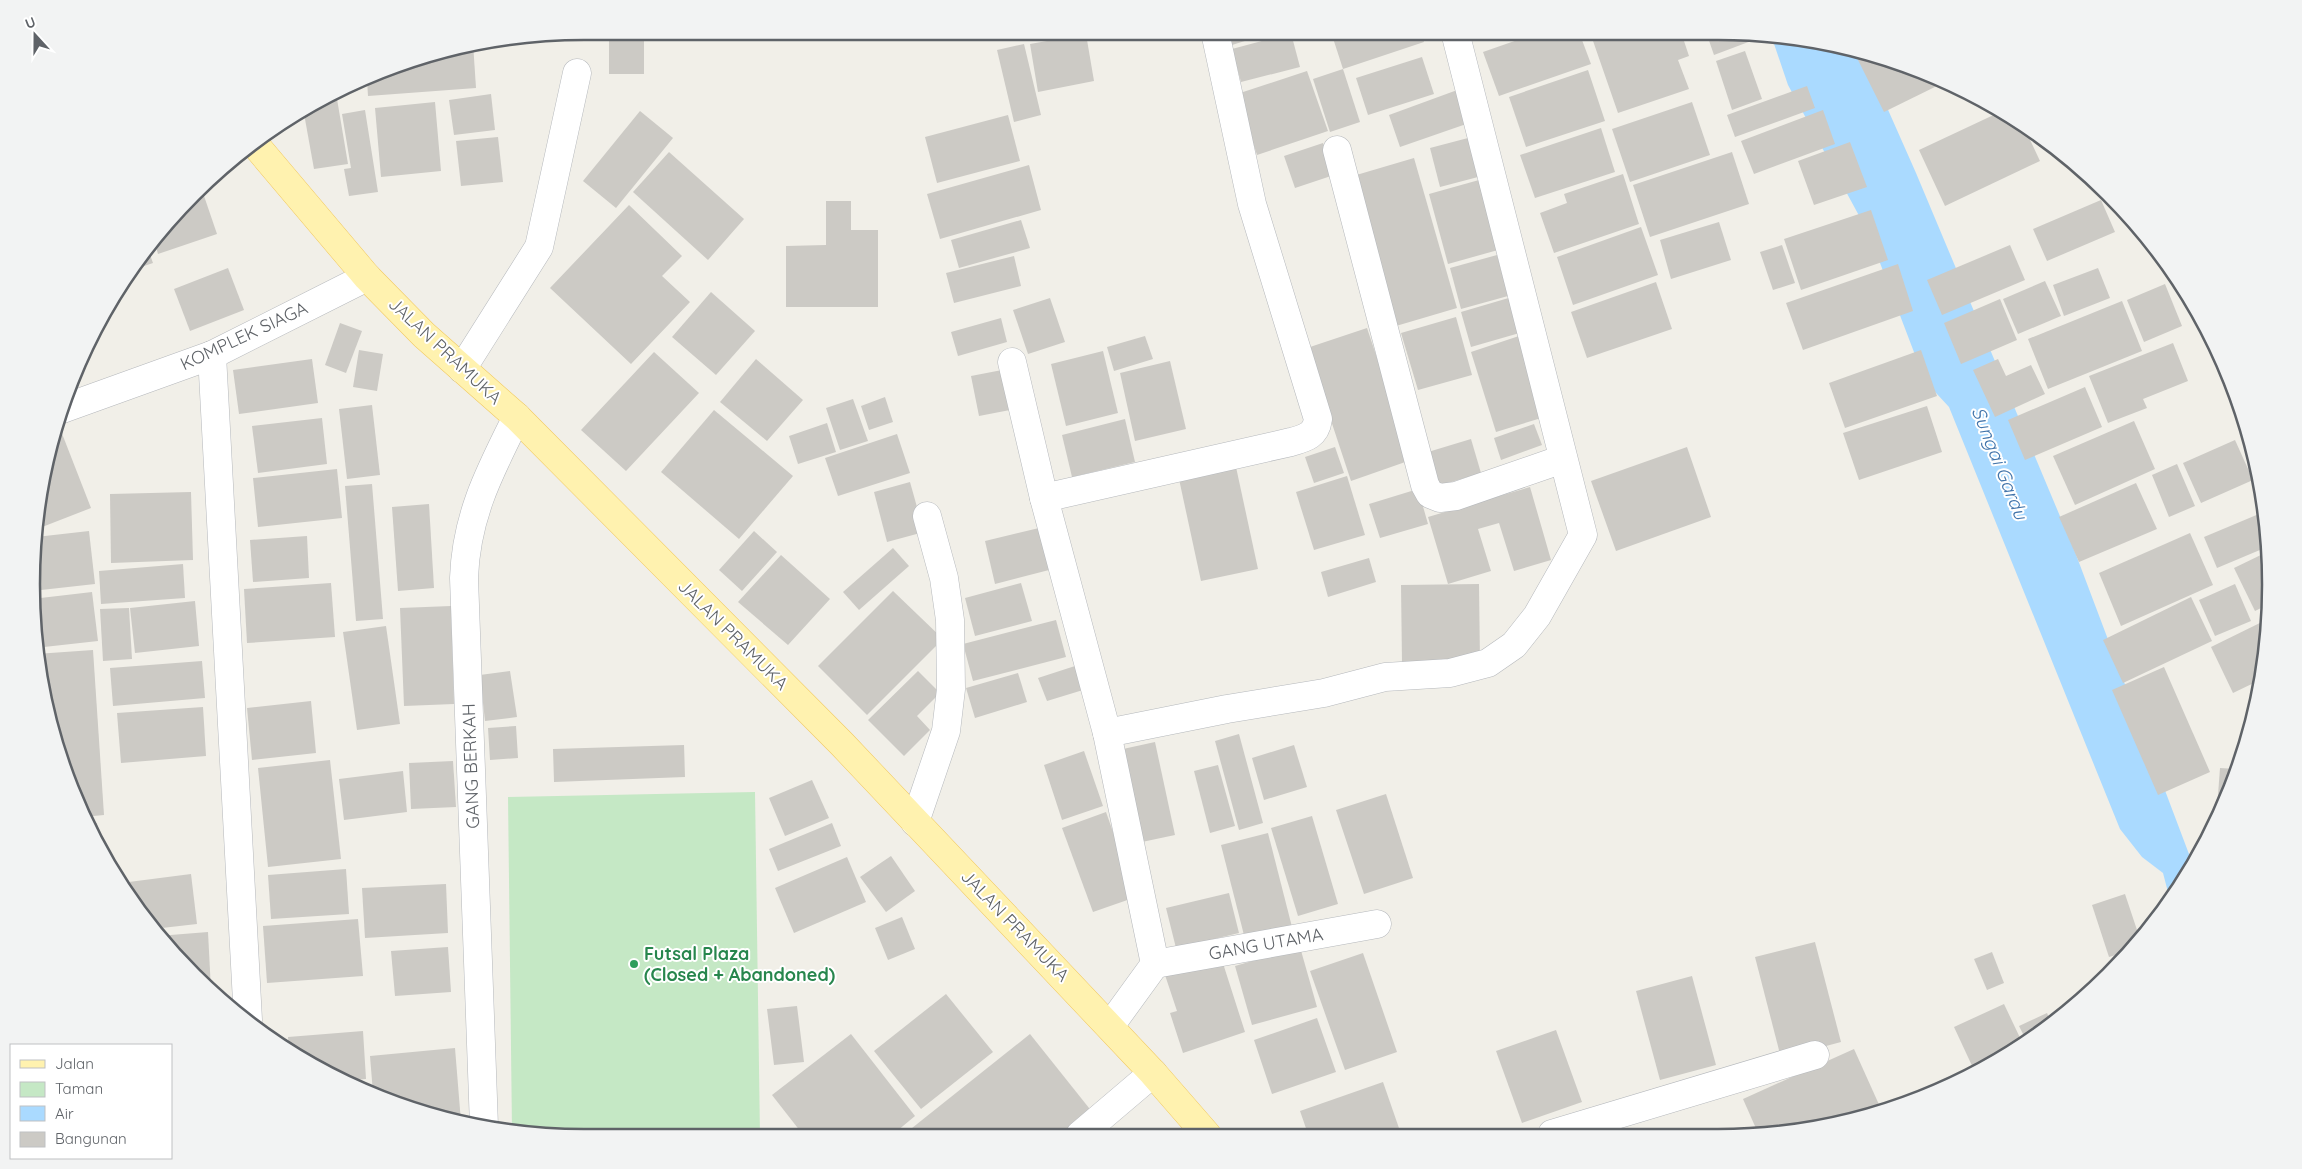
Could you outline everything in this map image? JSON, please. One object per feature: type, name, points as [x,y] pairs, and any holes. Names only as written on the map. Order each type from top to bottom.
[{"type":"main road","name":"JALAN PRAMUKA","points":[[259,149],[367,277],[424,335],[517,417],[836,737],[1110,1026],[1203,1129]]},
{"type":"street","points":[[1044,498],[1291,442],[1308,437],[1316,429],[1318,419],[1252,204],[1217,40]]},
{"type":"street","points":[[1107,732],[1324,693],[1385,677],[1450,673],[1488,662],[1514,645],[1537,616],[1584,535],[1457,40]]},
{"type":"street","points":[[462,369],[539,247],[577,73]]},
{"type":"street","points":[[1337,150],[1425,485],[1430,494],[1440,498],[1456,496],[1564,459]]},
{"type":"street","name":"KOMPLEK SIAGA","points":[[70,405],[212,355],[367,277]]},
{"type":"street","points":[[212,355],[248,1012]]},
{"type":"street","points":[[1012,362],[1044,498],[1107,732],[1155,964],[1110,1026]]},
{"type":"street","name":"GANG BERKAH","points":[[484,1120],[464,578],[465,550],[481,489],[517,417]]},
{"type":"street","points":[[915,822],[946,731],[951,689],[949,611],[944,578],[927,516]]},
{"type":"street","name":"GANG UTAMA","points":[[1155,964],[1377,924]]},
{"type":"street","points":[[1569,1129],[1815,1055]]},
{"type":"street","points":[[1087,1129],[1153,1073]]},
{"type":"green space","name":"Futsal Plaza (Closed + Abandoned)","points":[[755,792],[760,1129],[584,1129],[512,1124],[508,797]]},
{"type":"water","name":"Sungai Gardu","points":[[1774,43],[1824,50],[1867,61],[1916,173],[2075,552],[2190,856],[2168,890],[2163,873],[2142,857],[2120,829],[1949,407],[1925,381],[1869,234],[1788,85]]},
{"type":"building","points":[[609,40],[644,40],[644,74],[609,74]]},
{"type":"building","points":[[1052,40],[1087,40],[1094,81],[1038,92],[1030,44]]},
{"type":"building","points":[[1230,40],[1248,40],[1232,45]]},
{"type":"building","points":[[1265,40],[1293,40],[1300,67],[1241,82],[1232,49]]},
{"type":"building","points":[[1334,40],[1423,40],[1424,42],[1343,69]]},
{"type":"building","points":[[1517,40],[1582,40],[1591,64],[1499,96],[1483,52]]},
{"type":"building","points":[[1593,40],[1684,40],[1689,56],[1678,60],[1689,89],[1618,113]]},
{"type":"building","points":[[1709,40],[1751,41],[1714,55]]},
{"type":"building","points":[[1024,44],[1041,115],[1014,122],[997,50]]},
{"type":"building","points":[[474,51],[476,88],[368,96],[367,85],[376,81],[409,69]]},
{"type":"building","points":[[1745,51],[1762,99],[1732,110],[1716,61]]},
{"type":"building","points":[[1422,57],[1434,94],[1368,115],[1356,78]]},
{"type":"building","points":[[1857,59],[1893,69],[1937,86],[1884,112]]},
{"type":"building","points":[[1343,69],[1360,122],[1330,132],[1313,79]]},
{"type":"building","points":[[1588,70],[1605,121],[1526,147],[1509,97]]},
{"type":"building","points":[[1307,71],[1328,131],[1257,155],[1237,94]]},
{"type":"building","points":[[1807,86],[1815,108],[1735,137],[1727,115]]},
{"type":"building","points":[[1460,89],[1472,122],[1400,147],[1389,115]]},
{"type":"building","points":[[491,94],[495,130],[454,135],[449,100]]},
{"type":"building","points":[[337,100],[348,164],[314,169],[305,118]]},
{"type":"building","points":[[435,102],[441,171],[381,177],[375,108]]},
{"type":"building","points":[[1692,102],[1710,155],[1630,182],[1612,129]]},
{"type":"building","points":[[365,110],[378,192],[349,196],[344,169],[351,168],[342,114]]},
{"type":"building","points":[[1823,110],[1835,144],[1754,174],[1741,141]]},
{"type":"building","points":[[640,111],[673,138],[616,208],[583,181]]},
{"type":"building","points":[[1008,115],[1020,161],[937,183],[925,137]]},
{"type":"building","points":[[1993,115],[2030,139],[2040,161],[1945,206],[1919,150]]},
{"type":"building","points":[[1601,128],[1615,172],[1535,198],[1520,155]]},
{"type":"building","points":[[498,137],[503,182],[461,186],[456,141]]},
{"type":"building","points":[[1468,138],[1478,177],[1440,187],[1430,148]]},
{"type":"building","points":[[1850,142],[1867,187],[1814,205],[1798,161]]},
{"type":"building","points":[[1323,143],[1334,175],[1295,188],[1284,156]]},
{"type":"building","points":[[669,152],[744,219],[708,260],[633,192]]},
{"type":"building","points":[[1732,152],[1749,204],[1650,237],[1633,185]]},
{"type":"building","points":[[1414,158],[1457,308],[1396,326],[1353,176]]},
{"type":"building","points":[[1029,165],[1041,210],[940,239],[927,194]]},
{"type":"building","points":[[1623,174],[1639,224],[1554,253],[1540,213],[1567,203],[1564,194]]},
{"type":"building","points":[[1479,180],[1498,250],[1448,264],[1429,194]]},
{"type":"building","points":[[204,195],[217,234],[158,254],[156,249],[175,225]]},
{"type":"building","points":[[2101,200],[2115,232],[2047,261],[2033,229]]},
{"type":"building","points":[[826,201],[851,201],[851,230],[878,230],[878,307],[786,307],[786,246],[826,245]]},
{"type":"building","points":[[629,205],[682,256],[662,276],[690,302],[631,364],[550,288]]},
{"type":"building","points":[[1871,210],[1888,260],[1801,290],[1784,239]]},
{"type":"building","points":[[1021,220],[1030,248],[959,268],[951,240]]},
{"type":"building","points":[[1719,222],[1731,260],[1671,279],[1660,240]]},
{"type":"building","points":[[1641,227],[1658,275],[1573,305],[1557,257]]},
{"type":"building","points":[[1782,245],[1795,283],[1773,290],[1760,252]]},
{"type":"building","points":[[2010,245],[2025,280],[1942,315],[1927,280]]},
{"type":"building","points":[[1497,255],[1508,296],[1461,309],[1450,268]]},
{"type":"building","points":[[151,256],[153,263],[143,266]]},
{"type":"building","points":[[1014,256],[1021,286],[954,303],[946,273]]},
{"type":"building","points":[[1898,264],[1913,311],[1803,350],[1786,303]]},
{"type":"building","points":[[228,268],[244,310],[190,331],[174,289]]},
{"type":"building","points":[[2098,268],[2110,298],[2064,316],[2053,285]]},
{"type":"building","points":[[2045,281],[2061,316],[2018,334],[2003,299]]},
{"type":"building","points":[[1656,282],[1672,329],[1587,358],[1571,312]]},
{"type":"building","points":[[2165,284],[2182,326],[2144,342],[2127,300]]},
{"type":"building","points":[[711,292],[755,331],[716,375],[672,337]]},
{"type":"building","points":[[1512,297],[1523,332],[1471,347],[1461,312]]},
{"type":"building","points":[[1050,298],[1065,342],[1028,354],[1013,310]]},
{"type":"building","points":[[2000,299],[2017,340],[1961,364],[1944,323]]},
{"type":"building","points":[[2122,301],[2142,351],[2048,389],[2028,339]]},
{"type":"building","points":[[1456,317],[1472,375],[1418,390],[1401,333]]},
{"type":"building","points":[[1001,318],[1007,342],[958,356],[951,332]]},
{"type":"building","points":[[340,323],[362,331],[346,373],[325,365]]},
{"type":"building","points":[[1367,328],[1411,460],[1351,481],[1307,348]]},
{"type":"building","points":[[1525,334],[1551,415],[1496,432],[1471,352]]},
{"type":"building","points":[[1145,336],[1153,359],[1114,371],[1107,347]]},
{"type":"building","points":[[2173,343],[2188,381],[2143,399],[2147,408],[2108,423],[2089,376]]},
{"type":"building","points":[[359,350],[383,354],[377,391],[353,387]]},
{"type":"building","points":[[1921,350],[1937,396],[1845,428],[1829,383]]},
{"type":"building","points":[[1103,351],[1118,413],[1066,426],[1051,364]]},
{"type":"building","points":[[654,352],[699,393],[626,471],[581,430]]},
{"type":"building","points":[[312,359],[318,403],[239,414],[233,370]]},
{"type":"building","points":[[756,359],[803,400],[767,441],[720,402]]},
{"type":"building","points":[[1998,359],[2006,376],[2031,365],[2045,394],[1995,417],[1973,370]]},
{"type":"building","points":[[1170,361],[1186,429],[1135,441],[1120,373]]},
{"type":"building","points":[[1002,370],[1010,410],[979,416],[971,376]]},
{"type":"building","points":[[2085,387],[2102,427],[2025,460],[2008,420]]},
{"type":"building","points":[[885,397],[893,422],[869,430],[861,406]]},
{"type":"building","points":[[853,399],[868,441],[840,450],[826,408]]},
{"type":"building","points":[[372,405],[380,475],[347,479],[339,409]]},
{"type":"building","points":[[1927,406],[1942,452],[1859,480],[1843,433]]},
{"type":"building","points":[[714,410],[793,476],[739,539],[661,472]]},
{"type":"building","points":[[322,418],[327,464],[258,473],[252,426]]},
{"type":"building","points":[[1125,419],[1135,462],[1072,477],[1062,435]]},
{"type":"building","points":[[2134,421],[2155,469],[2075,505],[2053,456]]},
{"type":"building","points":[[827,423],[836,452],[798,464],[789,436]]},
{"type":"building","points":[[1534,424],[1542,445],[1501,460],[1494,438]]},
{"type":"building","points":[[62,434],[91,508],[44,526],[50,478]]},
{"type":"building","points":[[897,434],[910,473],[838,496],[825,458]]},
{"type":"building","points":[[1471,439],[1481,473],[1438,486],[1428,452]]},
{"type":"building","points":[[2235,440],[2252,480],[2201,503],[2183,463]]},
{"type":"building","points":[[1335,447],[1344,473],[1314,483],[1305,457]]},
{"type":"building","points":[[1687,447],[1711,517],[1616,551],[1591,481]]},
{"type":"building","points":[[2177,464],[2195,506],[2169,517],[2152,475]]},
{"type":"building","points":[[1236,467],[1258,569],[1201,581],[1179,479]]},
{"type":"building","points":[[337,469],[342,518],[258,527],[253,478]]},
{"type":"building","points":[[1347,476],[1365,535],[1314,550],[1296,492]]},
{"type":"building","points":[[910,482],[924,532],[887,542],[874,492]]},
{"type":"building","points":[[2136,483],[2157,529],[2079,562],[2059,517]]},
{"type":"building","points":[[372,484],[383,619],[356,621],[345,486]]},
{"type":"building","points":[[1530,487],[1551,560],[1514,571],[1499,523],[1478,529],[1491,571],[1448,584],[1428,517]]},
{"type":"building","points":[[1418,489],[1428,524],[1380,538],[1369,504]]},
{"type":"building","points":[[191,492],[193,560],[111,563],[110,494]]},
{"type":"building","points":[[429,504],[434,588],[398,591],[392,507]]},
{"type":"building","points":[[2257,515],[2261,550],[2217,568],[2204,537]]},
{"type":"building","points":[[1039,528],[1049,570],[995,584],[985,541]]},
{"type":"building","points":[[89,531],[95,584],[40,590],[42,536]]},
{"type":"building","points":[[754,531],[777,552],[742,591],[719,570]]},
{"type":"building","points":[[2190,533],[2213,585],[2121,626],[2099,573]]},
{"type":"building","points":[[307,536],[309,578],[253,582],[250,540]]},
{"type":"building","points":[[893,548],[909,566],[859,610],[843,592]]},
{"type":"building","points":[[781,555],[830,599],[788,645],[738,602]]},
{"type":"building","points":[[2261,555],[2261,608],[2255,611],[2234,568]]},
{"type":"building","points":[[1369,558],[1376,582],[1328,597],[1321,572]]},
{"type":"building","points":[[183,564],[185,598],[101,604],[99,571]]},
{"type":"building","points":[[331,583],[335,637],[247,643],[244,589]]},
{"type":"building","points":[[1021,583],[1032,621],[975,636],[965,598]]},
{"type":"building","points":[[1479,584],[1480,663],[1402,664],[1401,585]]},
{"type":"building","points":[[2235,584],[2251,621],[2215,636],[2199,600]]},
{"type":"building","points":[[893,591],[943,639],[867,715],[818,666]]},
{"type":"building","points":[[92,592],[98,641],[44,647],[40,598]]},
{"type":"building","points":[[2191,597],[2212,641],[2123,683],[2103,640]]},
{"type":"building","points":[[195,601],[199,646],[135,653],[130,608]]},
{"type":"building","points":[[451,606],[454,704],[404,706],[400,608]]},
{"type":"building","points":[[129,608],[132,659],[103,661],[100,609]]},
{"type":"building","points":[[1056,620],[1066,657],[973,681],[963,644]]},
{"type":"building","points":[[2261,623],[2253,683],[2233,693],[2211,647]]},
{"type":"building","points":[[386,626],[400,724],[357,730],[343,632]]},
{"type":"building","points":[[93,650],[104,815],[92,816],[81,793],[69,760],[50,691],[45,653]]},
{"type":"building","points":[[202,661],[205,698],[113,706],[110,668]]},
{"type":"building","points":[[1075,666],[1083,690],[1047,701],[1038,678]]},
{"type":"building","points":[[2164,667],[2210,772],[2158,795],[2112,690]]},
{"type":"building","points":[[510,671],[517,717],[485,721],[480,675]]},
{"type":"building","points":[[918,671],[940,693],[917,716],[930,730],[904,756],[868,720]]},
{"type":"building","points":[[1018,673],[1027,702],[975,718],[966,688]]},
{"type":"building","points":[[311,701],[316,753],[252,760],[247,708]]},
{"type":"building","points":[[203,707],[206,756],[121,763],[117,713]]},
{"type":"building","points":[[516,726],[518,758],[490,760],[488,728]]},
{"type":"building","points":[[1239,734],[1263,823],[1239,830],[1215,741]]},
{"type":"building","points":[[1155,742],[1175,835],[1142,842],[1123,749]]},
{"type":"building","points":[[684,745],[685,777],[554,782],[553,749]]},
{"type":"building","points":[[1294,745],[1307,787],[1264,800],[1252,758]]},
{"type":"building","points":[[1084,751],[1103,806],[1062,820],[1044,765]]},
{"type":"building","points":[[330,760],[341,859],[268,867],[258,768]]},
{"type":"building","points":[[453,761],[456,807],[411,809],[409,763]]},
{"type":"building","points":[[1218,765],[1235,826],[1210,833],[1194,771]]},
{"type":"building","points":[[2220,768],[2230,769],[2221,793],[2218,800]]},
{"type":"building","points":[[403,771],[407,812],[344,820],[339,779]]},
{"type":"building","points":[[812,780],[829,818],[785,836],[769,798]]},
{"type":"building","points":[[1386,794],[1413,878],[1364,894],[1336,810]]},
{"type":"building","points":[[1106,812],[1136,897],[1093,912],[1062,828]]},
{"type":"building","points":[[1312,816],[1338,904],[1298,916],[1271,828]]},
{"type":"building","points":[[832,823],[841,846],[778,871],[769,849]]},
{"type":"building","points":[[1268,833],[1292,927],[1245,939],[1221,845]]},
{"type":"building","points":[[891,856],[915,891],[886,912],[860,877]]},
{"type":"building","points":[[847,857],[866,902],[794,933],[775,888]]},
{"type":"building","points":[[346,869],[349,914],[271,919],[268,875]]},
{"type":"building","points":[[191,874],[197,924],[162,928],[129,882]]},
{"type":"building","points":[[446,884],[448,933],[365,938],[362,888]]},
{"type":"building","points":[[1229,893],[1239,933],[1176,948],[1166,908]]},
{"type":"building","points":[[2125,894],[2137,931],[2117,955],[2109,957],[2092,905]]},
{"type":"building","points":[[902,917],[915,949],[888,960],[875,928]]},
{"type":"building","points":[[358,919],[363,976],[267,983],[263,926]]},
{"type":"building","points":[[208,932],[211,981],[199,970],[168,935]]},
{"type":"building","points":[[1815,942],[1841,1042],[1781,1058],[1755,957]]},
{"type":"building","points":[[448,947],[451,992],[395,996],[391,951]]},
{"type":"building","points":[[1300,947],[1317,1007],[1252,1025],[1235,966]]},
{"type":"building","points":[[1992,952],[2004,983],[1987,990],[1974,959]]},
{"type":"building","points":[[1363,953],[1397,1052],[1345,1070],[1310,971]]},
{"type":"building","points":[[1220,954],[1245,1032],[1183,1053],[1170,1013],[1177,1011],[1164,972]]},
{"type":"building","points":[[1692,976],[1716,1065],[1660,1080],[1636,991]]},
{"type":"building","points":[[946,994],[993,1052],[921,1109],[874,1051]]},
{"type":"building","points":[[2004,1004],[2020,1037],[1972,1066],[1954,1027]]},
{"type":"building","points":[[797,1006],[804,1062],[774,1065],[767,1009]]},
{"type":"building","points":[[2047,1013],[2048,1016],[2023,1035],[2019,1026]]},
{"type":"building","points":[[1317,1018],[1336,1072],[1272,1094],[1254,1040]]},
{"type":"building","points":[[1556,1030],[1582,1102],[1522,1123],[1496,1051]]},
{"type":"building","points":[[363,1031],[366,1079],[358,1080],[312,1056],[288,1041],[288,1037]]},
{"type":"building","points":[[851,1034],[915,1116],[899,1129],[799,1129],[772,1095]]},
{"type":"building","points":[[1030,1034],[1093,1113],[1073,1129],[911,1129]]},
{"type":"building","points":[[455,1048],[460,1114],[409,1100],[372,1086],[370,1056]]},
{"type":"building","points":[[1854,1049],[1879,1104],[1824,1119],[1756,1128],[1743,1099]]},
{"type":"building","points":[[1383,1082],[1399,1129],[1306,1129],[1300,1111]]},
{"type":"place","name":"Futsal Plaza (Closed + Abandoned)","points":[[634,964]]}]
